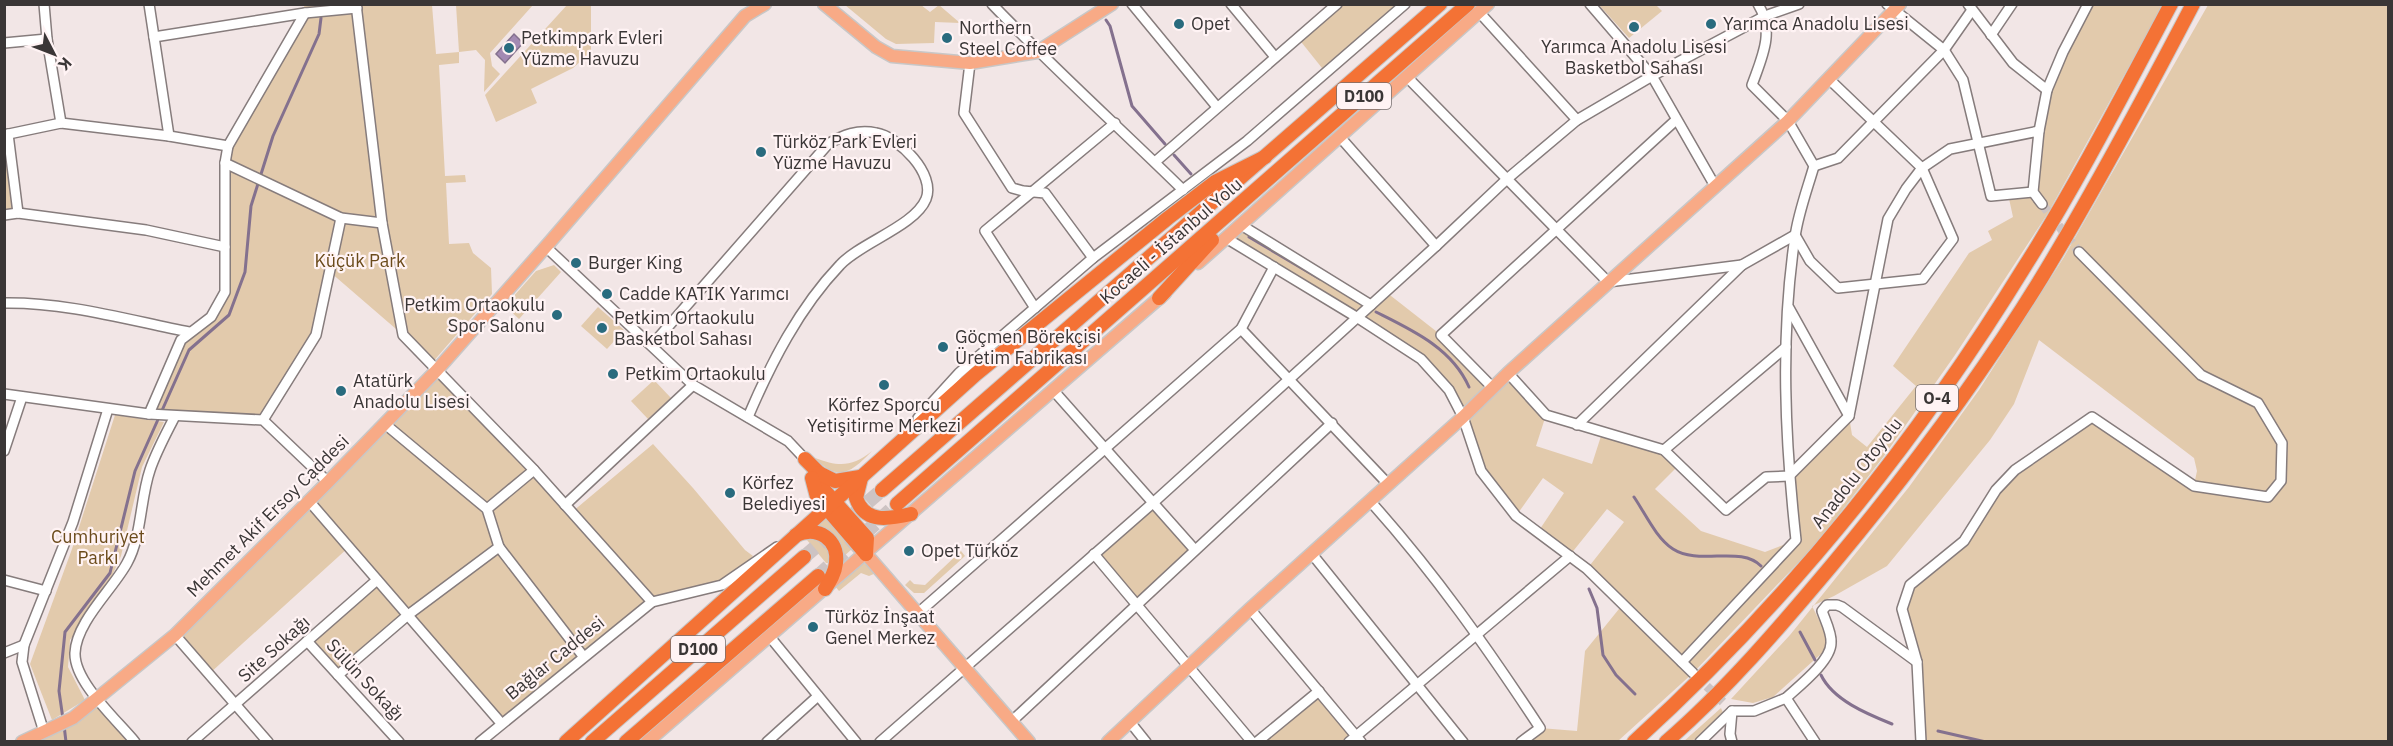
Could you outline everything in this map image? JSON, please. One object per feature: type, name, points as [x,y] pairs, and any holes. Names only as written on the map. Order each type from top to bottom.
[{"type":"highway","name":"D100","points":[[882,490],[1440,4]]},
{"type":"highway","name":"Anadolu Otoyolu","points":[[1634,741],[1732,648],[1784,592],[1851,514],[1900,451],[2025,267],[2086,161],[2171,4]]},
{"type":"highway","name":"Anadolu Otoyolu","points":[[1666,741],[1702,709],[1796,609],[1926,448],[2041,278],[2103,173],[2193,4]]},
{"type":"highway","name":"Kocaeli - İstanbul Yolu","points":[[897,504],[1260,188],[1478,7]]},
{"type":"highway","points":[[566,741],[793,537],[811,512],[862,476],[976,374],[1215,182],[1265,157]]},
{"type":"highway","points":[[1159,298],[1260,188]]},
{"type":"highway","points":[[805,459],[819,473],[835,481],[862,476]]},
{"type":"highway","points":[[805,459],[825,502],[867,538],[866,554]]},
{"type":"highway","points":[[819,473],[825,502]]},
{"type":"highway","points":[[862,476],[856,498],[864,512],[871,517],[889,519],[911,514]]},
{"type":"highway","points":[[793,537],[808,530],[815,531],[823,534],[835,548],[836,566],[825,589]]},
{"type":"highway","name":"D100","points":[[592,741],[804,557]]},
{"type":"highway","name":"D100","points":[[626,741],[818,576]]},
{"type":"main road","name":"Mehmet Akif Ersoy Caddesi","points":[[22,741],[73,718],[175,635],[437,370],[745,16],[765,4]]},
{"type":"main road","points":[[824,4],[876,47],[892,56],[970,63],[1037,52],[1112,4]]},
{"type":"main road","points":[[1108,741],[1463,417],[1508,373],[1788,121],[1894,6]]},
{"type":"main road","points":[[647,741],[866,554],[1159,298],[1407,77],[1478,7]]},
{"type":"main road","points":[[866,554],[1029,741]]},
{"type":"street","points":[[44,4],[47,39],[61,123]]},
{"type":"street","points":[[148,4],[170,136]]},
{"type":"street","points":[[992,4],[1037,52],[1115,123],[1183,190]]},
{"type":"street","points":[[1132,4],[1217,107]]},
{"type":"street","points":[[1231,4],[1275,57]]},
{"type":"street","points":[[890,452],[959,373],[1093,258],[1247,141],[1405,4]]},
{"type":"street","points":[[1590,4],[1652,75],[1715,186]]},
{"type":"street","points":[[1682,662],[1796,540],[1789,476],[1786,347],[1795,236],[1814,166],[1788,121],[1752,85],[1768,39],[1766,16],[1758,4]]},
{"type":"street","points":[[880,741],[1154,502],[1358,318],[1507,179],[1577,120],[1652,75],[1766,16],[1799,4]]},
{"type":"street","points":[[1991,35],[2012,4]]},
{"type":"street","points":[[2042,204],[2033,192],[2039,131],[2047,90],[2062,52],[2088,4]]},
{"type":"street","points":[[1155,162],[1335,5]]},
{"type":"street","points":[[154,37],[357,6],[382,224],[403,335],[534,470],[652,602],[722,585],[793,537]]},
{"type":"street","points":[[1894,6],[1944,50],[1964,80],[1991,196],[2033,192]]},
{"type":"street","points":[[1478,7],[1577,120]]},
{"type":"street","points":[[1814,166],[1838,158],[1944,50],[1970,7],[2013,63],[2047,90]]},
{"type":"street","points":[[149,414],[181,340],[211,317],[225,292],[225,163],[228,146],[305,13]]},
{"type":"street","points":[[4,43],[47,39]]},
{"type":"street","points":[[970,63],[963,106],[964,114],[1012,188],[1044,193],[1093,258]]},
{"type":"street","points":[[1407,77],[1608,282],[1742,265]]},
{"type":"street","points":[[1795,236],[1810,261],[1839,288],[1923,279],[1953,239],[1922,168],[1829,79]]},
{"type":"street","points":[[1492,388],[1441,334],[1676,120]]},
{"type":"street","points":[[18,213],[6,135],[61,123],[170,136],[228,146]]},
{"type":"street","points":[[1035,308],[985,231],[1115,123]]},
{"type":"street","points":[[652,345],[828,144],[844,135],[860,131],[877,133],[897,143],[923,171],[927,184],[927,197],[921,208],[851,255],[830,276],[790,331],[748,417]]},
{"type":"street","points":[[1508,373],[1546,415],[1664,450],[1726,510],[1766,477],[1789,476],[1849,416],[1888,219],[1922,168],[1950,149],[2039,131]]},
{"type":"street","points":[[1340,137],[1436,246]]},
{"type":"street","points":[[225,163],[341,218],[382,224]]},
{"type":"street","points":[[4,215],[18,213],[146,230],[225,247]]},
{"type":"street","points":[[263,420],[316,335],[341,218]]},
{"type":"street","points":[[1241,225],[1371,305]]},
{"type":"street","points":[[1577,425],[1742,265],[1795,236]]},
{"type":"street","points":[[1226,238],[1421,359],[1449,390],[1463,417],[1481,471],[1516,516],[1587,569],[1693,673]]},
{"type":"street","points":[[546,247],[693,385],[789,441],[805,459]]},
{"type":"street","points":[[1921,741],[1917,662],[1902,609],[1910,585],[1964,541],[1996,490],[2016,470],[2092,417],[2194,486],[2268,497],[2280,481],[2282,443],[2258,402],[2201,375],[2079,252]]},
{"type":"street","points":[[917,614],[1240,329],[1274,267]]},
{"type":"street","points":[[4,303],[27,303],[101,314],[189,332]]},
{"type":"street","points":[[1788,307],[1849,416]]},
{"type":"street","points":[[1240,329],[1291,379],[1388,484]]},
{"type":"street","points":[[1664,450],[1786,347]]},
{"type":"street","points":[[565,505],[693,385]]},
{"type":"street","points":[[1053,390],[1195,550]]},
{"type":"street","points":[[4,394],[149,414],[263,420],[328,482]]},
{"type":"street","points":[[4,451],[22,397]]},
{"type":"street","points":[[44,732],[22,662],[24,645],[73,522],[108,409]]},
{"type":"street","points":[[135,741],[79,672],[75,652],[80,634],[129,561],[150,469],[175,416]]},
{"type":"street","points":[[1012,721],[1332,423]]},
{"type":"street","points":[[385,424],[487,509],[499,547],[583,656]]},
{"type":"street","points":[[487,509],[534,470]]},
{"type":"street","points":[[309,501],[501,723]]},
{"type":"street","points":[[1370,501],[1408,544],[1478,634],[1540,728],[1521,741]]},
{"type":"street","points":[[338,675],[408,615],[499,547]]},
{"type":"street","points":[[1094,554],[1252,741]]},
{"type":"street","points":[[1312,554],[1463,741]]},
{"type":"street","points":[[1250,609],[1319,691],[1355,739],[1570,555]]},
{"type":"street","points":[[4,580],[46,591]]},
{"type":"street","name":"Site Sokağı","points":[[192,741],[377,580]]},
{"type":"street","name":"Bağlar Caddesi","points":[[480,741],[652,602]]},
{"type":"street","points":[[1700,741],[1732,711],[1754,711],[1786,698],[1814,672],[1830,649],[1831,639],[1822,610],[1827,605],[1837,605],[1842,608],[1917,662]]},
{"type":"street","points":[[175,635],[268,741]]},
{"type":"street","points":[[770,637],[856,741]]},
{"type":"street","name":"Sülün Sokağı","points":[[307,641],[399,741]]},
{"type":"street","points":[[4,653],[24,645]]},
{"type":"street","points":[[1257,741],[1319,691]]},
{"type":"street","points":[[767,741],[818,696]]},
{"type":"street","points":[[1786,698],[1815,741]]},
{"type":"street","points":[[1724,703],[1732,711],[1730,734],[1732,741]]},
{"type":"street","points":[[1130,722],[1146,741]]},
{"type":"green space","name":"Küçük Park","points":[[304,5],[432,5],[436,54],[459,52],[459,63],[439,65],[445,176],[465,175],[466,182],[446,183],[449,244],[469,243],[473,253],[491,268],[492,294],[431,364],[403,335],[330,272],[316,335],[263,420],[149,414],[181,340],[211,317],[225,292],[228,146],[305,14]]},
{"type":"green space","points":[[456,5],[533,5],[490,53],[492,66],[500,74],[484,92],[485,60],[476,50],[459,52]]},
{"type":"green space","points":[[567,5],[591,5],[591,52],[573,68],[531,89],[537,103],[496,122],[485,95]]},
{"type":"green space","points":[[845,5],[921,5],[930,12],[939,5],[960,23],[935,22],[934,43],[896,44],[886,39]]},
{"type":"green space","points":[[1337,5],[1405,5],[1326,73],[1298,38]]},
{"type":"green space","name":"Yarımca Anadolu Lisesi Basketbol Sahası","points":[[1599,5],[1656,5],[1662,11],[1629,38]]},
{"type":"green space","points":[[2088,5],[2163,5],[2048,213],[1955,355],[1884,456],[1817,543],[1693,673],[1618,741],[1521,741],[1540,728],[1577,731],[1585,651],[1623,604],[1587,569],[1624,522],[1607,509],[1570,555],[1538,532],[1564,493],[1543,478],[1516,516],[1481,471],[1449,390],[1421,359],[1226,238],[1241,225],[1371,305],[1386,292],[1441,335],[1492,388],[1508,373],[1546,415],[1536,446],[1592,464],[1602,433],[1664,450],[1679,465],[1655,489],[1701,531],[1765,552],[1796,540],[1789,476],[1849,416],[1852,435],[1867,447],[1916,386],[1893,366],[1969,253],[1992,240],[1988,231],[2013,217],[2008,194],[2033,192],[2047,90]]},
{"type":"green space","points":[[2208,5],[2388,5],[2388,741],[1921,741],[1917,662],[1902,609],[1910,585],[1964,541],[1996,490],[2092,417],[2194,485],[2197,471],[2194,458],[2039,340],[2014,404],[1990,440],[1887,566],[1814,605],[1909,487],[1979,390],[2064,257]]},
{"type":"green space","points":[[4,135],[18,213],[4,215]]},
{"type":"green space","points":[[554,265],[561,272],[519,319],[505,306],[536,271]]},
{"type":"green space","name":"Petkim Ortaokulu Basketbol Sahası","points":[[598,307],[624,330],[607,349],[581,326]]},
{"type":"green space","points":[[437,370],[572,512],[653,444],[745,550],[753,556],[722,585],[652,602],[501,723],[409,615],[338,675],[307,641],[377,580],[349,547],[209,674],[175,635]]},
{"type":"green space","name":"Petkim Ortaokulu Basketbol Sahası","points":[[654,380],[671,398],[648,419],[631,401]]},
{"type":"green space","name":"Cumhuriyet Parkı","points":[[115,415],[164,422],[142,467],[121,556],[111,578],[70,640],[68,667],[85,700],[52,720],[30,664],[72,549]]},
{"type":"green space","points":[[872,451],[845,472],[831,470],[815,458],[845,464],[852,463]]},
{"type":"green space","points":[[1154,502],[1195,550],[1137,605],[1094,554]]},
{"type":"green space","points":[[826,519],[852,549],[843,557],[829,531],[817,526]]},
{"type":"green space","points":[[807,537],[826,542],[831,558],[829,563],[826,563]]},
{"type":"green space","points":[[961,551],[965,556],[924,593],[914,593],[905,585],[910,580],[914,584],[925,585]]},
{"type":"green space","points":[[863,563],[876,573],[869,576],[861,573],[839,591],[835,586]]},
{"type":"green space","points":[[1813,607],[1828,638],[1828,645],[1822,653],[1773,697],[1753,703],[1731,699],[1790,635]]},
{"type":"green space","points":[[1317,696],[1350,735],[1342,742],[1270,741],[1267,738]]},
{"type":"green space","points":[[97,698],[135,742],[22,742]]},
{"type":"green space","points":[[1721,708],[1724,715],[1716,725],[1701,737],[1683,742]]},
{"type":"shaded area","name":"Petkimpark Evleri Yüzme Havuzu","points":[[514,34],[523,43],[505,63],[496,54]]},
{"type":"waterway","points":[[63,719],[59,691],[65,632],[110,573],[135,471],[189,350],[229,315],[245,272],[251,206],[273,136],[319,34],[321,18]]},
{"type":"waterway","points":[[1106,20],[1110,26],[1132,106],[1165,144]]},
{"type":"waterway","points":[[1174,155],[1191,174]]},
{"type":"waterway","points":[[1249,237],[1320,279]]},
{"type":"waterway","points":[[1376,312],[1417,333],[1442,351],[1462,373],[1469,387]]},
{"type":"waterway","points":[[1634,497],[1656,532],[1673,549],[1695,556],[1742,557],[1753,560],[1761,566]]},
{"type":"waterway","points":[[1589,589],[1597,608],[1603,655],[1616,675],[1635,694]]},
{"type":"waterway","points":[[1800,632],[1815,660]]},
{"type":"waterway","points":[[1821,675],[1826,684],[1842,699],[1892,724]]},
{"type":"waterway","points":[[64,725],[66,742]]},
{"type":"waterway","points":[[1938,731],[1986,742]]},
{"type":"tunnel","points":[[2042,204],[2079,252]]},
{"type":"tunnel","points":[[804,557],[882,490]]},
{"type":"tunnel","points":[[818,576],[897,504]]},
{"type":"tunnel","points":[[1697,677],[1724,703]]},
{"type":"place","name":"Opet","points":[[1179,24]]},
{"type":"place","name":"Yarımca Anadolu Lisesi","points":[[1711,24]]},
{"type":"place","name":"Yarımca Anadolu Lisesi Basketbol Sahası","points":[[1634,27]]},
{"type":"place","name":"Northern Steel Coffee","points":[[947,38]]},
{"type":"place","name":"Petkimpark Evleri Yüzme Havuzu","points":[[509,48]]},
{"type":"place","name":"Türköz Park Evleri Yüzme Havuzu","points":[[761,152]]},
{"type":"place","name":"Burger King","points":[[576,263]]},
{"type":"place","name":"Cadde KATIK Yarımcı","points":[[607,294]]},
{"type":"place","name":"Petkim Ortaokulu Spor Salonu","points":[[557,315]]},
{"type":"place","name":"Petkim Ortaokulu Basketbol Sahası","points":[[602,328]]},
{"type":"place","name":"Göçmen Börekçisi Üretim Fabrikası","points":[[943,347]]},
{"type":"place","name":"Petkim Ortaokulu","points":[[613,374]]},
{"type":"place","name":"Körfez Sporcu Yetişitirme Merkezi","points":[[884,385]]},
{"type":"place","name":"Atatürk Anadolu Lisesi","points":[[341,391]]},
{"type":"place","name":"Körfez Belediyesi","points":[[730,493]]},
{"type":"place","name":"Opet Türköz","points":[[909,551]]},
{"type":"place","name":"Türköz İnşaat Genel Merkez","points":[[813,627]]}]
